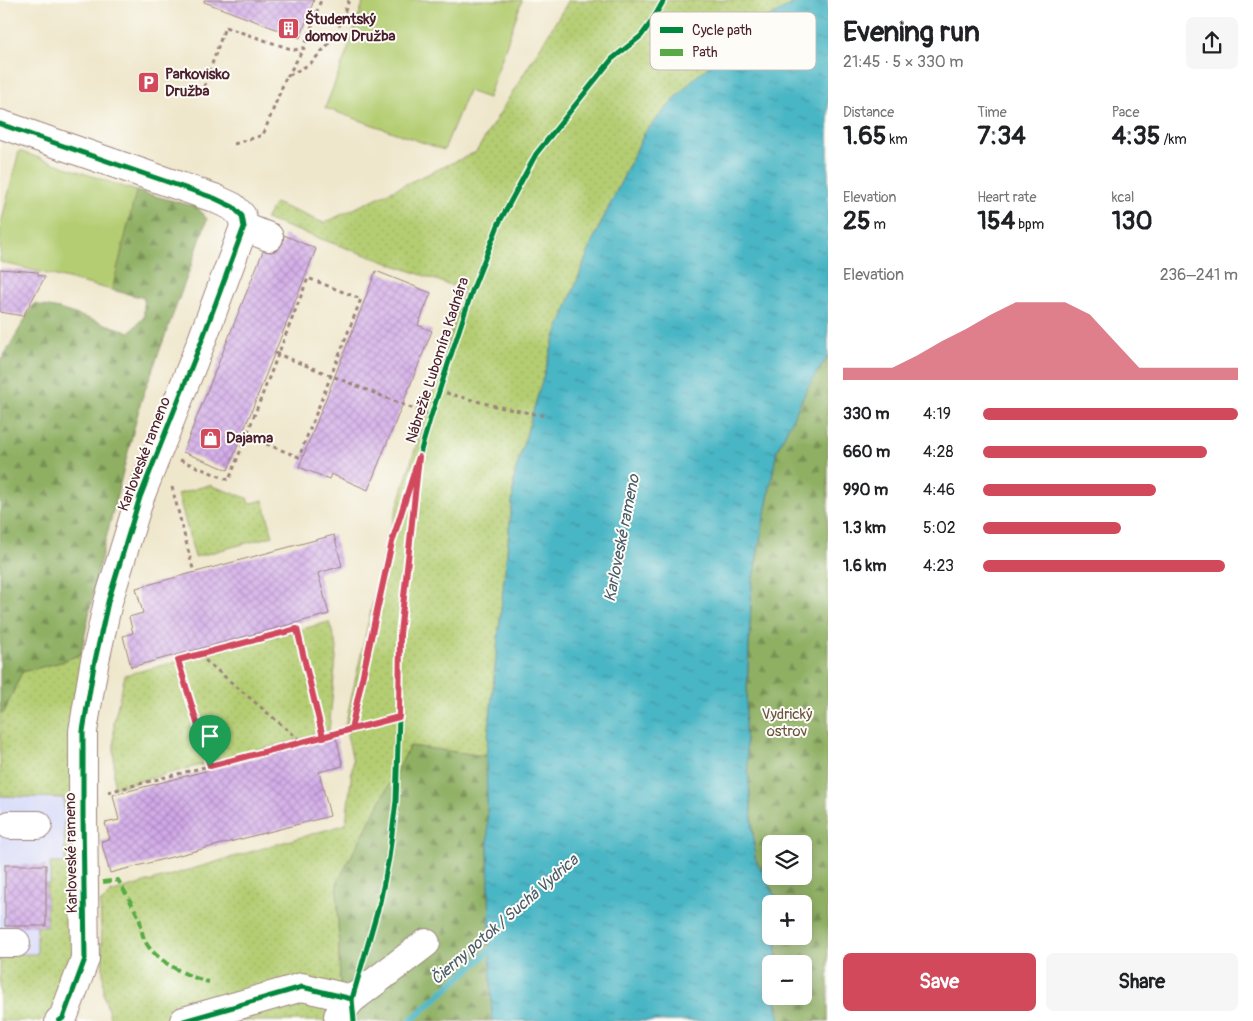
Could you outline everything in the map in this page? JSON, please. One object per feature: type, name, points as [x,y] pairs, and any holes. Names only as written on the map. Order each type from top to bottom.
[{"type":"street","name":"Karloveské rameno","points":[[0,124],[214,198],[233,207],[256,232],[202,340],[140,497],[108,602],[94,665],[83,731],[85,959],[64,1020]]},
{"type":"street","points":[[10,825],[38,825]]},
{"type":"street","points":[[184,1021],[302,987],[345,1007],[426,943]]},
{"type":"path","points":[[234,144],[263,135],[286,77],[304,48],[321,0]]},
{"type":"path","points":[[286,77],[310,64],[335,36],[349,0]]},
{"type":"path","points":[[204,87],[225,27],[294,50],[304,48]]},
{"type":"path","points":[[173,458],[229,480],[306,277],[361,299],[299,457],[246,436]]},
{"type":"path","points":[[276,354],[431,416]]},
{"type":"path","points":[[446,393],[499,407],[546,416]]},
{"type":"path","points":[[351,729],[392,542],[419,457]]},
{"type":"path","points":[[210,766],[178,660],[198,654],[297,629],[323,737]]},
{"type":"path","points":[[198,654],[302,742]]},
{"type":"path","points":[[398,726],[399,708]]},
{"type":"path","points":[[83,799],[399,717]]},
{"type":"shaded area","points":[[0,796],[64,798],[65,863],[50,863],[50,884],[46,884],[46,926],[37,927],[37,954],[0,954]]},
{"type":"green space","points":[[364,0],[522,0],[488,98],[468,91],[444,150],[325,108],[348,49]]},
{"type":"green space","points":[[569,0],[799,0],[780,12],[650,12],[650,70],[705,70],[692,80],[645,132],[593,240],[554,340],[515,473],[486,756],[410,746],[337,883],[341,1021],[111,1021],[104,996],[100,903],[110,893],[346,824],[353,761],[345,726],[386,544],[464,290],[265,219],[275,203],[324,223],[476,152]]},
{"type":"green space","points":[[19,151],[136,191],[112,290],[0,262],[0,228]]},
{"type":"green space","points":[[136,191],[197,207],[207,219],[141,401],[98,570],[81,654],[61,662],[22,672],[4,712],[0,713],[0,359],[2,359],[34,304],[59,309],[130,332],[144,317],[144,298],[112,290]]},
{"type":"green space","name":"Vydrický ostrov","points":[[828,356],[828,1021],[780,1021],[777,1005],[812,1005],[812,955],[776,955],[777,945],[812,945],[812,895],[774,895],[769,885],[812,885],[812,835],[762,835],[762,871],[755,858],[745,730],[752,583],[777,450],[808,387]]},
{"type":"green space","points":[[209,485],[247,498],[249,504],[263,500],[273,536],[195,557],[178,494]]},
{"type":"green space","points":[[329,622],[337,647],[329,731],[114,788],[114,721],[125,675]]},
{"type":"green space","points":[[81,654],[87,656],[75,814],[64,814],[64,798],[0,796],[0,713],[4,712],[22,672],[61,662]]},
{"type":"green space","points":[[410,746],[486,756],[492,1021],[341,1021],[337,883]]},
{"type":"green space","points":[[64,820],[74,820],[76,952],[52,1010],[40,1021],[0,1021],[0,954],[37,954],[37,926],[46,926],[46,884],[50,884],[50,863],[65,863]]},
{"type":"water","points":[[799,0],[828,0],[828,356],[808,387],[777,450],[752,583],[745,730],[755,858],[762,871],[762,885],[769,885],[775,895],[762,895],[762,945],[777,945],[776,955],[762,955],[762,1005],[777,1005],[780,1021],[492,1021],[486,756],[515,473],[554,340],[593,240],[645,132],[692,80],[704,70],[816,70],[816,12],[778,12]]},
{"type":"building","name":"Študentský domov Družba","points":[[204,0],[314,0],[300,38],[204,2]]},
{"type":"building","points":[[284,235],[316,249],[228,470],[183,452],[263,251],[271,252],[278,250],[283,243]]},
{"type":"building","points":[[0,269],[38,272],[38,275],[45,277],[23,316],[0,312]]},
{"type":"building","points":[[376,271],[431,293],[418,325],[432,331],[368,490],[331,474],[329,479],[299,467]]},
{"type":"building","points":[[334,535],[342,566],[318,573],[329,614],[131,667],[123,636],[133,633],[129,617],[143,613],[136,588]]},
{"type":"building","points":[[336,737],[343,766],[319,772],[330,816],[110,873],[101,841],[110,839],[105,823],[119,820],[113,795]]},
{"type":"building","points":[[5,865],[46,865],[46,926],[5,926]]},
{"type":"waterway","name":"Čierny potok / Suchá Vydrica","points":[[410,1021],[496,945]]},
{"type":"marked path","points":[[103,882],[118,880],[139,918],[145,941],[156,955],[182,972],[209,982]]},
{"type":"cycle path","name":"Nábrežie Ľubomíra Kadnára","points":[[657,12],[664,0]]},
{"type":"cycle path","name":"Nábrežie Ľubomíra Kadnára","points":[[354,1021],[352,999],[380,902],[389,858],[396,801],[400,634],[419,457],[431,416],[472,291],[499,223],[536,154],[612,59],[641,36],[650,24]]},
{"type":"cycle path","points":[[0,124],[214,198],[233,207],[242,216],[244,227],[140,497],[108,602],[94,665],[83,731],[85,959],[63,1018],[59,1021]]},
{"type":"cycle path","points":[[184,1021],[302,987],[352,999]]},
{"type":"place","name":"Študentský domov Družba","points":[[289,28]]},
{"type":"place","name":"Parkovisko Družba","points":[[149,83]]},
{"type":"place","name":"Dajama","points":[[210,438]]},
{"type":"route","points":[[210,766],[178,660],[297,629],[323,737],[351,729],[392,542],[419,457],[400,634],[399,717],[323,737],[210,766]]}]
